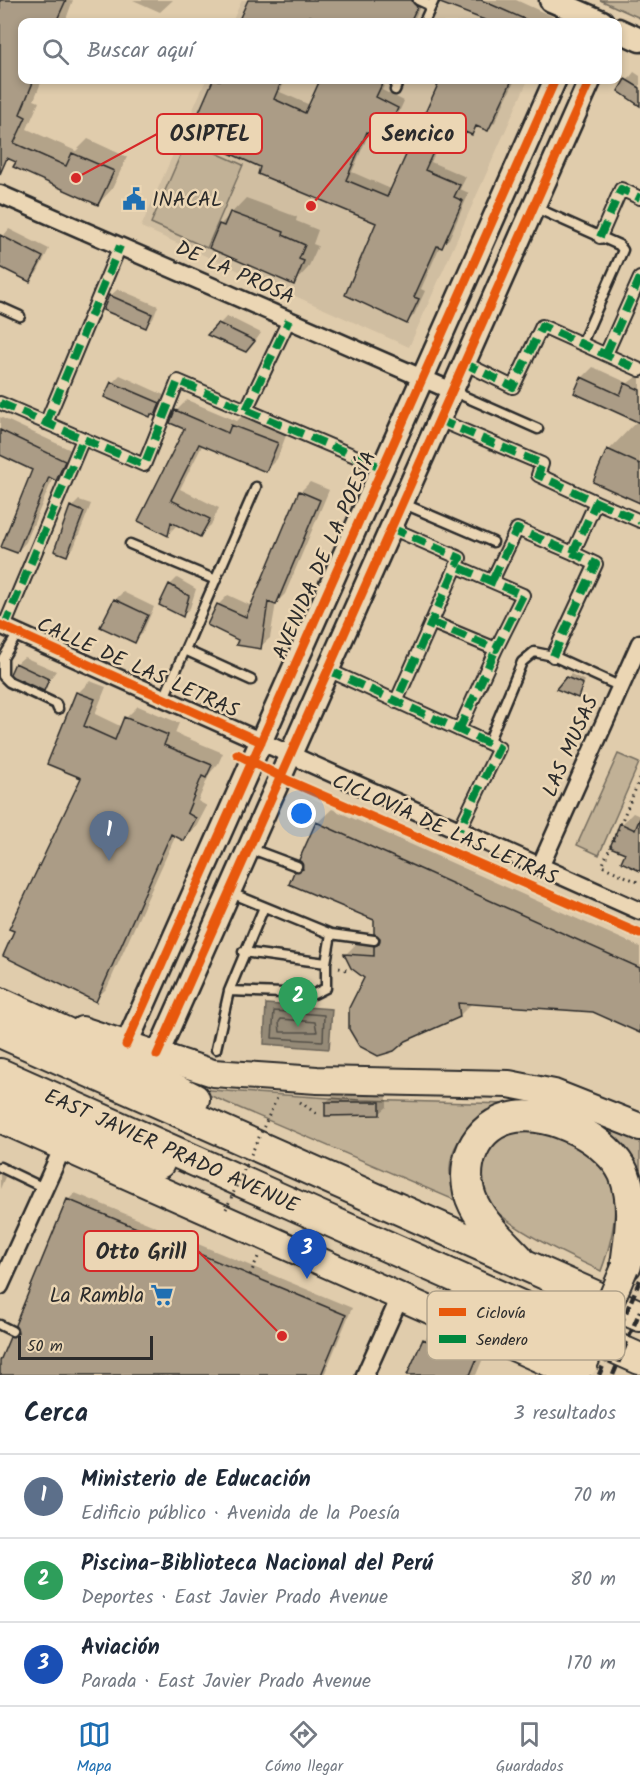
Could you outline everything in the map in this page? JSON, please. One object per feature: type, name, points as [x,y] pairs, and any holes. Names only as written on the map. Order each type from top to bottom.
[{"type":"highway","points":[[0,1003],[66,1033],[191,1097],[295,1164]]},
{"type":"highway","name":"EAST JAVIER PRADO AVENUE","points":[[0,1032],[582,1291]]},
{"type":"highway","name":"EAST JAVIER PRADO AVENUE","points":[[0,1074],[488,1291]]},
{"type":"highway","points":[[0,1099],[138,1157],[212,1178],[250,1185]]},
{"type":"highway","points":[[526,1267],[475,1206],[468,1188],[466,1169],[472,1148],[486,1130],[505,1119],[526,1116],[588,1135],[615,1159],[625,1176],[631,1199],[632,1213],[626,1266]]},
{"type":"highway","name":"EAST JAVIER PRADO AVENUE","points":[[625,1310],[640,1316]]},
{"type":"highway","name":"EAST JAVIER PRADO AVENUE","points":[[625,1352],[640,1359]]},
{"type":"main road","points":[[551,0],[585,18]]},
{"type":"main road","points":[[622,32],[640,40]]},
{"type":"main road","points":[[0,993],[79,1029],[213,1072],[509,1084],[555,1093],[640,1126]]},
{"type":"main road","name":"EAST JAVIER PRADO AVENUE","points":[[0,1119],[427,1308]]},
{"type":"main road","points":[[615,1291],[640,1230]]},
{"type":"main road","name":"EAST JAVIER PRADO AVENUE","points":[[551,1360],[580,1372]]},
{"type":"street","name":"AVENIDA DE LA POESÍA","points":[[126,1045],[553,84]]},
{"type":"street","points":[[157,1055],[588,84]]},
{"type":"street","points":[[600,237],[621,189],[640,198]]},
{"type":"street","name":"DE LA PROSA","points":[[0,194],[452,391]]},
{"type":"street","points":[[46,423],[120,246]]},
{"type":"street","points":[[606,354],[640,278]]},
{"type":"street","points":[[246,410],[289,320]]},
{"type":"street","points":[[464,363],[513,387],[542,327],[640,370]]},
{"type":"street","points":[[0,403],[144,465],[178,381],[383,468]]},
{"type":"street","points":[[439,420],[542,465],[538,475],[640,521]]},
{"type":"street","points":[[7,628],[83,439]]},
{"type":"street","points":[[573,553],[596,502]]},
{"type":"street","points":[[391,528],[460,558],[396,702]]},
{"type":"street","points":[[492,581],[517,529],[596,564],[553,656]]},
{"type":"street","points":[[456,566],[523,595],[459,730]]},
{"type":"street","points":[[431,622],[496,649]]},
{"type":"street","name":"CALLE DE LAS LETRAS","points":[[7,628],[640,911]]},
{"type":"street","name":"LAS MUSAS","points":[[540,867],[621,687],[636,661],[640,643]]},
{"type":"street","points":[[328,670],[498,748],[459,830]]},
{"type":"street","points":[[205,868],[231,887]]},
{"type":"street","points":[[0,1286],[63,1147]]},
{"type":"street","points":[[365,1375],[400,1297]]},
{"type":"lane","points":[[418,0],[432,3],[426,18]]},
{"type":"lane","points":[[395,90],[397,84]]},
{"type":"lane","points":[[533,207],[619,245],[623,250],[623,255],[582,343]]},
{"type":"lane","points":[[0,307],[20,316]]},
{"type":"lane","points":[[452,391],[538,429]]},
{"type":"lane","points":[[164,698],[256,487]]},
{"type":"lane","points":[[402,503],[493,542]]},
{"type":"lane","points":[[130,544],[216,580]]},
{"type":"lane","points":[[7,628],[1,676],[56,704],[58,709]]},
{"type":"lane","points":[[185,650],[251,680]]},
{"type":"lane","points":[[498,748],[522,662],[534,652],[553,656],[621,687]]},
{"type":"lane","points":[[249,848],[297,866]]},
{"type":"lane","points":[[231,887],[264,907],[331,934],[374,940]]},
{"type":"lane","points":[[216,1049],[229,991],[243,952],[264,907]]},
{"type":"lane","points":[[229,991],[314,994],[326,988],[331,934]]},
{"type":"lane","points":[[243,952],[327,963]]},
{"type":"lane","points":[[0,1167],[44,1188]]},
{"type":"lane","points":[[0,1325],[12,1331]]},
{"type":"path","points":[[640,779],[602,866],[640,883]]},
{"type":"path","points":[[226,1209],[277,1098]]},
{"type":"shaded area","points":[[242,0],[481,0],[522,18],[234,18]]},
{"type":"shaded area","points":[[600,0],[640,0],[640,18]]},
{"type":"shaded area","points":[[204,84],[526,84],[409,347],[141,227]]},
{"type":"shaded area","points":[[187,140],[243,165],[207,248],[151,223]]},
{"type":"shaded area","points":[[618,754],[639,763],[599,855],[577,845]]},
{"type":"shaded area","points":[[195,1089],[360,1100],[509,1104],[480,1118],[458,1141],[452,1155],[450,1170],[452,1186],[459,1202]]},
{"type":"shaded area","points":[[585,1119],[640,1137],[640,1194]]},
{"type":"shaded area","points":[[528,1128],[583,1147],[596,1156],[605,1169],[611,1183],[615,1212],[610,1243],[601,1271],[541,1242],[518,1228],[497,1212],[482,1195],[476,1178],[481,1160],[500,1138]]},
{"type":"water","points":[[266,1004],[332,1009],[329,1049],[264,1044]]},
{"type":"building","points":[[0,0],[66,0],[58,18],[18,18],[18,84],[32,84],[20,114],[26,117],[14,143],[66,166],[72,153],[114,171],[98,205],[13,167],[16,162],[7,158],[0,174]]},
{"type":"building","points":[[248,0],[412,0],[417,7],[412,18],[315,18],[310,16],[309,18],[240,18]]},
{"type":"building","points":[[440,0],[481,0],[522,18],[479,18],[440,3]]},
{"type":"building","points":[[625,79],[640,88],[640,106],[618,91]]},
{"type":"building","points":[[211,84],[280,84],[274,99],[305,113],[318,84],[382,84],[376,97],[398,108],[384,139],[367,132],[346,180],[387,197],[438,84],[510,84],[488,131],[476,126],[472,135],[465,132],[462,139],[455,136],[452,143],[440,137],[425,170],[460,185],[454,197],[463,201],[442,248],[437,246],[414,297],[419,299],[407,324],[345,295],[376,223],[258,174],[260,167],[189,135]]},
{"type":"building","points":[[230,212],[284,232],[283,235],[305,245],[299,259],[304,261],[294,285],[209,248],[219,224],[224,226]]},
{"type":"building","points":[[0,235],[43,257],[30,282],[0,267]]},
{"type":"building","points":[[109,295],[152,314],[146,328],[103,310]]},
{"type":"building","points":[[218,323],[255,341],[246,352],[207,335]]},
{"type":"building","points":[[581,377],[620,395],[625,383],[640,390],[640,423],[574,393]]},
{"type":"building","points":[[111,382],[160,403],[155,416],[151,414],[150,417],[104,397]]},
{"type":"building","points":[[175,410],[228,433],[231,425],[278,443],[266,472],[199,444],[171,500],[210,519],[200,537],[171,522],[168,536],[138,521],[184,429],[170,423]]},
{"type":"building","points":[[0,430],[65,461],[56,481],[49,477],[17,553],[1,547],[32,470],[0,455]]},
{"type":"building","points":[[607,449],[640,464],[640,503],[593,482]]},
{"type":"building","points":[[299,491],[320,500],[276,605],[268,602],[261,649],[236,645],[238,640],[207,625],[217,604],[246,617]]},
{"type":"building","points":[[70,506],[84,512],[67,556],[54,551]]},
{"type":"building","points":[[169,584],[189,596],[183,617],[159,605]]},
{"type":"building","points":[[114,599],[148,615],[135,643],[100,627]]},
{"type":"building","points":[[15,663],[49,679],[44,691],[13,677],[10,674]]},
{"type":"building","points":[[566,677],[583,684],[578,698],[556,689]]},
{"type":"building","points":[[76,692],[95,699],[84,726],[115,740],[124,717],[168,735],[164,745],[212,765],[206,778],[202,776],[187,813],[196,818],[184,841],[171,834],[96,1002],[3,956],[14,931],[9,929],[81,778],[47,764]]},
{"type":"building","points":[[640,818],[640,871],[621,862],[625,853],[610,847],[620,823],[635,830]]},
{"type":"building","points":[[316,822],[640,968],[640,1033],[593,1012],[458,1003],[460,1017],[406,1041],[394,1051],[378,1056],[359,1046],[349,1029],[349,1008],[364,978],[351,968],[344,954],[374,956],[374,946],[379,944],[380,938],[374,934],[374,920],[289,884],[294,872],[303,869],[299,860]]},
{"type":"building","points":[[325,1102],[380,1102],[380,1115],[325,1116]]},
{"type":"building","name":"La Rambla","points":[[67,1199],[346,1315],[321,1375],[0,1375],[0,1361],[10,1337],[18,1333],[15,1325]]},
{"type":"building","points":[[423,1339],[427,1341],[427,1360],[476,1360],[470,1375],[407,1375]]},
{"type":"railway","points":[[625,1315],[640,1280]]},
{"type":"railway","points":[[625,1347],[640,1311]]},
{"type":"railway","points":[[599,1375],[605,1360]]},
{"type":"railway","points":[[613,1375],[619,1360]]},
{"type":"marked path","points":[[600,237],[621,189],[640,198]]},
{"type":"marked path","points":[[46,423],[120,246]]},
{"type":"marked path","points":[[606,354],[640,278]]},
{"type":"marked path","points":[[246,410],[289,320]]},
{"type":"marked path","points":[[464,363],[513,387],[542,326],[640,370]]},
{"type":"marked path","points":[[0,403],[144,465],[178,381],[383,468]]},
{"type":"marked path","points":[[439,420],[542,464],[538,475],[596,502],[573,553],[517,529],[492,581]]},
{"type":"marked path","points":[[4,627],[83,439]]},
{"type":"marked path","points":[[596,502],[640,521]]},
{"type":"marked path","points":[[391,528],[460,558],[396,702]]},
{"type":"marked path","points":[[553,656],[596,564],[573,553]]},
{"type":"marked path","points":[[431,622],[496,649],[523,595],[456,566]]},
{"type":"marked path","points":[[459,730],[496,649]]},
{"type":"marked path","points":[[328,670],[499,748],[459,830]]},
{"type":"cycle path","points":[[126,1045],[553,84]]},
{"type":"cycle path","points":[[157,1055],[588,84]]},
{"type":"cycle path","points":[[0,625],[261,742]]},
{"type":"cycle path","name":"CICLOVÍA DE LAS LETRAS","points":[[237,754],[289,781],[640,934]]},
{"type":"place","name":"OSIPTEL","points":[[76,178]]},
{"type":"place","name":"INACAL","points":[[134,199]]},
{"type":"place","name":"Sencico","points":[[311,206]]},
{"type":"place","name":"Ministerio de Educación","points":[[109,861]]},
{"type":"place","name":"Piscina-Biblioteca Nacional del Perú","points":[[298,1027]]},
{"type":"place","name":"Aviación","points":[[307,1279]]},
{"type":"place","name":"La Rambla","points":[[162,1295]]},
{"type":"place","name":"Otto Grill","points":[[282,1336]]}]
